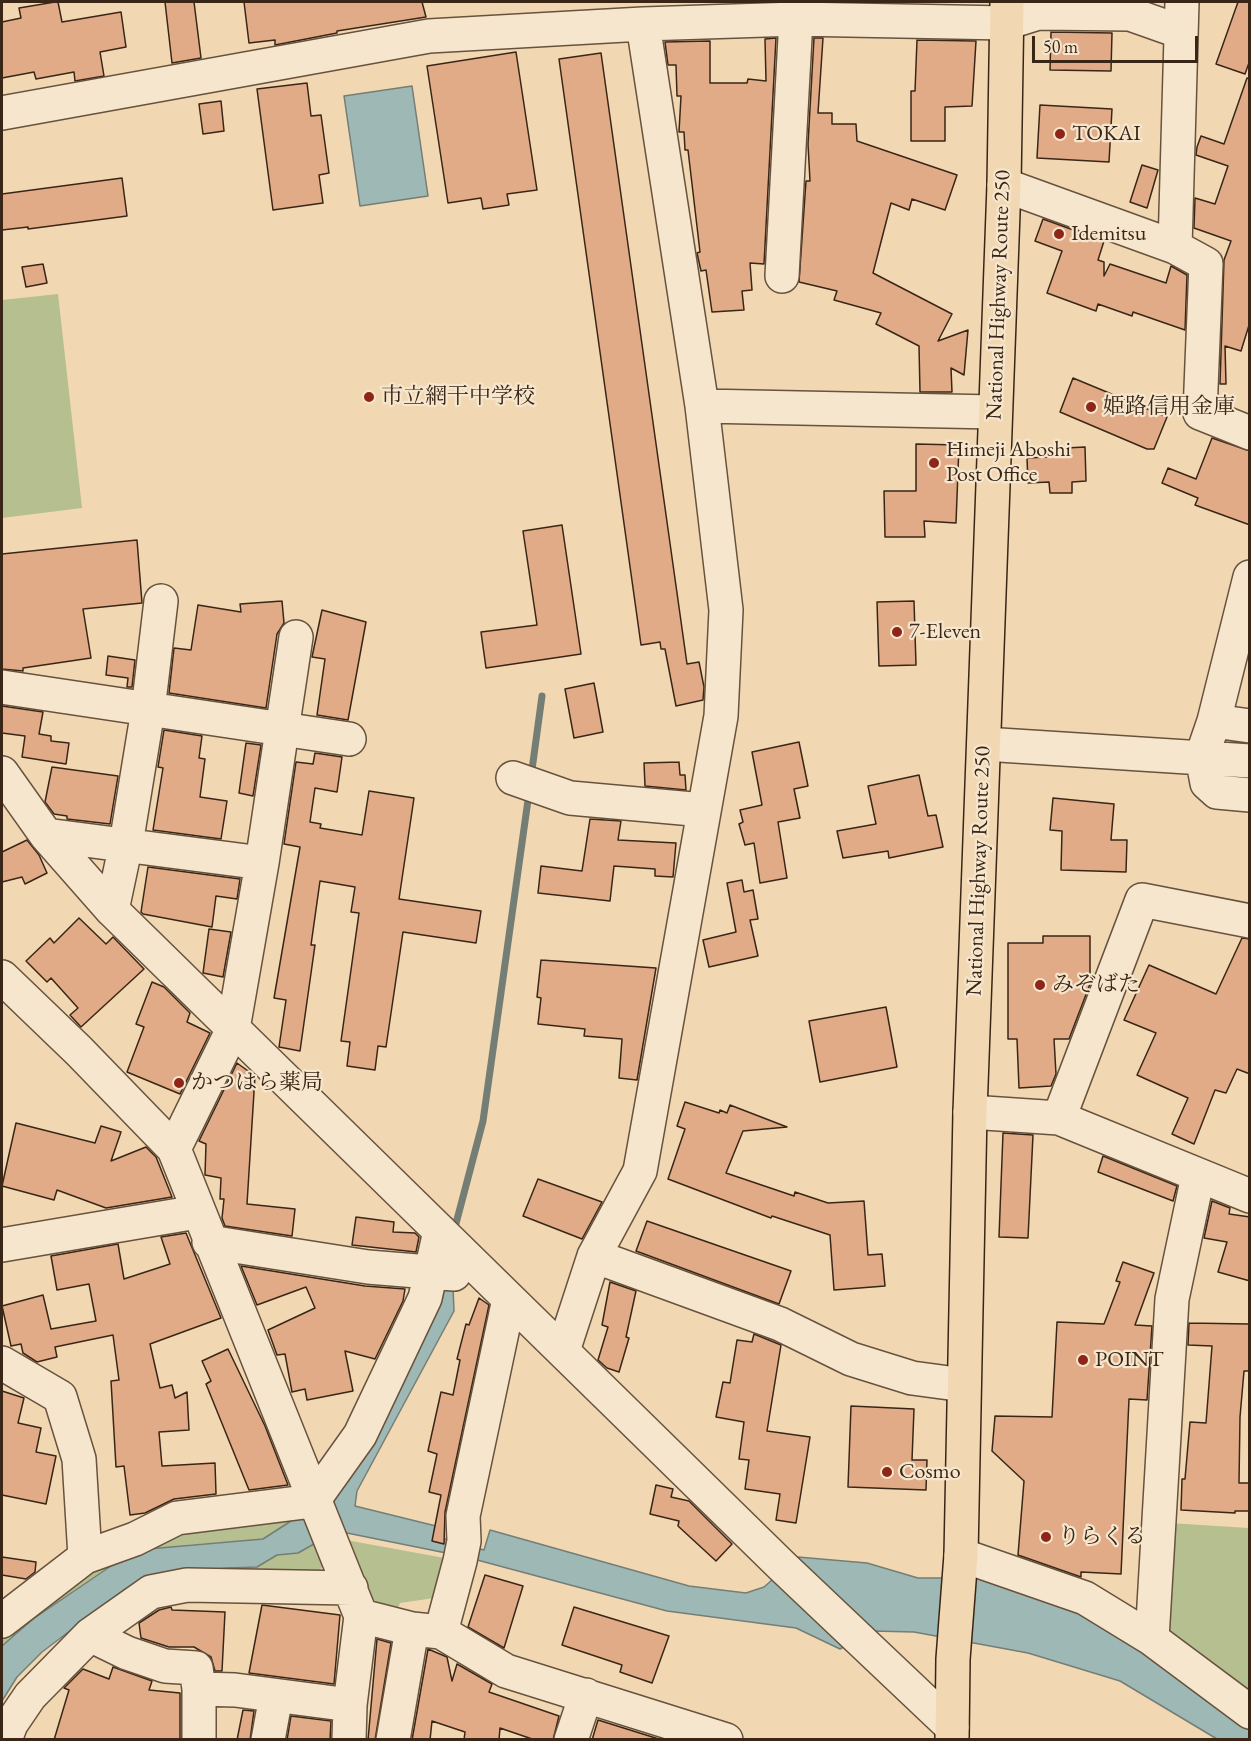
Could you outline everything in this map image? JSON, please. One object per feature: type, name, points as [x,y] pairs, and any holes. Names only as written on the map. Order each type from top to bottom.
[{"type":"highway","name":"National Highway Route 250","points":[[952,1733],[953,1659],[961,1555],[970,1112],[1004,185],[1007,12]]},
{"type":"street","points":[[2,113],[429,36],[643,24],[678,12],[796,19],[1007,12],[1182,17],[1175,248]]},
{"type":"street","points":[[782,276],[796,19]]},
{"type":"street","points":[[562,1351],[594,1256],[640,1171],[721,716],[726,610],[702,406],[643,24]]},
{"type":"street","points":[[1004,185],[1175,248],[1206,264],[1200,413],[1250,433]]},
{"type":"street","points":[[702,406],[994,412]]},
{"type":"street","points":[[1249,579],[1214,721],[1202,756],[1206,783],[1217,792],[1250,795]]},
{"type":"street","points":[[112,910],[126,844],[148,710],[161,601]]},
{"type":"street","points":[[174,1149],[233,1029],[262,863],[296,637]]},
{"type":"street","points":[[2,687],[349,739]]},
{"type":"street","points":[[1214,721],[1250,726]]},
{"type":"street","points":[[984,744],[1202,756],[1250,761]]},
{"type":"street","points":[[2,773],[46,835],[112,910],[440,1231],[460,1270]]},
{"type":"street","points":[[525,783],[570,798],[704,810]]},
{"type":"street","points":[[46,835],[262,863]]},
{"type":"street","points":[[1059,1118],[1142,900],[1250,921]]},
{"type":"street","points":[[2,980],[79,1051],[174,1149],[313,1501],[356,1602],[349,1740]]},
{"type":"street","points":[[970,1112],[1059,1118],[1250,1196]]},
{"type":"street","points":[[1152,1639],[1172,1299],[1198,1176]]},
{"type":"street","points":[[2,1245],[197,1212]]},
{"type":"street","points":[[209,1242],[368,1267],[460,1270],[509,1299],[863,1643],[952,1733]]},
{"type":"street","points":[[594,1256],[780,1324],[851,1359],[912,1378],[964,1385]]},
{"type":"street","points":[[2,1621],[85,1557],[135,1539],[177,1518],[313,1501],[360,1435],[425,1298],[460,1270]]},
{"type":"street","points":[[393,1740],[427,1631],[462,1551],[463,1516],[509,1299]]},
{"type":"street","points":[[2,1363],[60,1397],[80,1459],[85,1557]]},
{"type":"street","points":[[961,1555],[1085,1598],[1152,1639],[1250,1712]]},
{"type":"street","points":[[14,1737],[30,1696],[90,1635],[151,1592],[187,1585],[356,1602],[427,1631],[506,1671],[726,1740]]},
{"type":"street","points":[[90,1635],[127,1653],[165,1666],[196,1668],[199,1689],[199,1740]]},
{"type":"street","points":[[199,1689],[350,1705]]},
{"type":"street","points":[[571,1740],[586,1695]]},
{"type":"street","points":[[268,1740],[276,1696]]},
{"type":"green space","points":[[58,294],[82,508],[2,518],[2,300]]},
{"type":"green space","points":[[258,1520],[291,1521],[263,1539],[186,1545],[111,1566],[33,1619],[2,1646],[2,1639],[17,1622],[69,1583],[171,1530]]},
{"type":"green space","points":[[1169,1523],[1249,1528],[1249,1698],[1170,1641],[1162,1619]]},
{"type":"green space","points":[[346,1540],[450,1559],[441,1597],[400,1603],[394,1619],[369,1601]]},
{"type":"green space","points":[[316,1543],[324,1563],[320,1571],[263,1578],[188,1572],[257,1567],[277,1555],[298,1553]]},
{"type":"water","points":[[412,86],[428,196],[360,206],[344,96]]},
{"type":"water","points":[[452,1262],[454,1311],[357,1491],[355,1506],[436,1526],[435,1536],[484,1550],[490,1530],[689,1586],[746,1593],[764,1587],[798,1557],[867,1563],[918,1578],[987,1578],[1102,1621],[1249,1730],[1250,1739],[1217,1739],[1120,1681],[1028,1653],[914,1632],[872,1631],[840,1649],[796,1628],[667,1611],[466,1557],[337,1531],[298,1553],[277,1555],[257,1567],[227,1568],[157,1577],[124,1590],[42,1652],[17,1677],[2,1701],[2,1646],[33,1619],[111,1566],[148,1549],[263,1539],[291,1521],[327,1504]]},
{"type":"building","points":[[58,2],[62,22],[121,12],[126,47],[100,52],[104,76],[75,81],[74,72],[36,79],[34,72],[2,78],[2,22],[21,18],[19,8]]},
{"type":"building","points":[[165,2],[194,2],[201,58],[172,63]]},
{"type":"building","points":[[244,2],[422,2],[426,17],[337,31],[337,33],[275,45],[275,40],[249,43]]},
{"type":"building","points":[[1238,2],[1250,2],[1250,60],[1245,74],[1216,64]]},
{"type":"building","points":[[1051,32],[1112,33],[1111,71],[1050,70]]},
{"type":"building","points":[[776,38],[764,264],[750,263],[752,290],[742,291],[744,310],[712,312],[706,270],[701,271],[697,253],[700,252],[688,150],[685,150],[684,132],[679,132],[681,96],[677,96],[676,65],[668,65],[665,42],[710,41],[710,83],[747,83],[748,79],[766,81],[765,39]]},
{"type":"building","points":[[814,38],[823,38],[818,113],[832,113],[832,124],[856,124],[857,141],[957,175],[945,210],[912,199],[909,210],[891,203],[873,273],[952,314],[938,341],[968,330],[964,375],[951,368],[952,392],[920,392],[919,346],[876,324],[881,313],[834,300],[837,291],[799,282],[806,181],[810,181],[808,144]]},
{"type":"building","points":[[917,40],[976,41],[972,106],[945,107],[945,141],[911,141],[911,91],[915,91]]},
{"type":"building","points":[[516,52],[537,190],[507,194],[509,205],[483,209],[481,198],[448,203],[427,66]]},
{"type":"building","points":[[601,53],[687,664],[699,662],[704,687],[703,700],[676,706],[665,649],[661,649],[660,642],[641,645],[559,59]]},
{"type":"building","points":[[1247,78],[1250,79],[1250,322],[1241,351],[1225,346],[1226,384],[1220,384],[1224,260],[1231,241],[1194,228],[1195,198],[1215,204],[1228,166],[1196,155],[1201,136],[1224,144]]},
{"type":"building","points":[[307,83],[311,116],[321,115],[329,173],[319,175],[323,203],[273,210],[257,89]]},
{"type":"building","points":[[221,101],[224,131],[203,134],[199,104]]},
{"type":"building","points":[[1040,105],[1112,109],[1109,162],[1037,158]]},
{"type":"building","points":[[1142,165],[1158,170],[1147,208],[1130,202]]},
{"type":"building","points":[[122,178],[127,216],[28,229],[28,227],[2,230],[2,194]]},
{"type":"building","points":[[1043,219],[1104,241],[1098,260],[1104,262],[1104,276],[1110,264],[1166,283],[1171,266],[1187,275],[1185,330],[1133,312],[1132,316],[1098,304],[1096,311],[1047,293],[1062,251],[1035,241]]},
{"type":"building","points":[[43,264],[47,283],[26,287],[22,267]]},
{"type":"building","points":[[1073,378],[1167,417],[1154,449],[1147,449],[1060,412]]},
{"type":"building","points":[[1212,438],[1250,451],[1250,525],[1195,505],[1198,498],[1162,483],[1168,468],[1196,479]]},
{"type":"building","points":[[916,444],[959,445],[956,523],[924,521],[925,537],[885,537],[884,491],[916,491]]},
{"type":"building","points":[[1085,447],[1086,481],[1072,482],[1072,493],[1050,493],[1049,482],[1028,483],[1027,458],[1047,457],[1046,449]]},
{"type":"building","points":[[562,525],[581,654],[486,668],[481,632],[537,625],[523,531]]},
{"type":"building","points":[[137,540],[142,603],[83,609],[91,658],[23,668],[23,671],[2,669],[2,554]]},
{"type":"building","points":[[282,601],[284,623],[277,634],[266,708],[169,693],[174,648],[191,650],[198,605],[241,612],[240,604]]},
{"type":"building","points":[[914,601],[916,665],[879,666],[877,602]]},
{"type":"building","points":[[322,610],[366,622],[348,720],[317,715],[325,659],[312,657]]},
{"type":"building","points":[[108,656],[135,660],[132,687],[127,687],[128,678],[106,675]]},
{"type":"building","points":[[594,683],[603,732],[574,738],[565,689]]},
{"type":"building","points":[[2,706],[43,712],[39,734],[51,736],[51,741],[69,743],[66,764],[22,757],[25,736],[2,733]]},
{"type":"building","points":[[164,730],[202,736],[199,758],[205,759],[200,797],[227,801],[221,839],[153,830],[163,768],[158,767]]},
{"type":"building","points":[[799,742],[808,786],[794,789],[800,818],[778,822],[787,878],[760,883],[754,843],[745,845],[739,824],[743,822],[740,810],[762,805],[752,752]]},
{"type":"building","points":[[246,743],[261,745],[253,796],[239,793]]},
{"type":"building","points":[[315,753],[342,757],[337,792],[315,788],[310,822],[321,824],[320,828],[362,835],[369,791],[414,798],[399,899],[481,911],[476,943],[403,932],[386,1047],[378,1046],[375,1070],[347,1066],[350,1042],[341,1041],[359,913],[351,912],[355,887],[320,881],[311,945],[315,945],[300,1051],[279,1047],[286,1000],[274,998],[300,847],[284,844],[296,762],[313,764]]},
{"type":"building","points":[[679,762],[680,775],[685,775],[686,790],[645,786],[644,763]]},
{"type":"building","points":[[52,767],[118,776],[110,824],[67,819],[67,816],[54,814],[45,802]]},
{"type":"building","points":[[919,775],[928,816],[936,815],[943,847],[889,858],[888,851],[843,858],[837,831],[876,824],[868,786]]},
{"type":"building","points":[[1053,798],[1114,804],[1111,840],[1127,840],[1126,872],[1061,870],[1062,831],[1050,830]]},
{"type":"building","points":[[590,819],[621,821],[618,840],[676,843],[673,877],[655,876],[655,869],[614,866],[610,901],[538,893],[541,866],[582,871]]},
{"type":"building","points":[[27,840],[39,855],[47,873],[25,884],[22,877],[2,882],[2,852]]},
{"type":"building","points":[[148,867],[240,879],[237,899],[216,896],[212,927],[143,914],[141,912]]},
{"type":"building","points":[[742,880],[744,892],[753,890],[758,919],[750,920],[758,956],[709,967],[703,940],[736,932],[727,883]]},
{"type":"building","points":[[79,918],[106,944],[113,937],[144,969],[81,1027],[70,1015],[78,1008],[51,978],[47,982],[26,961],[50,938],[54,943]]},
{"type":"building","points":[[209,929],[231,932],[223,977],[203,973]]},
{"type":"building","points":[[1043,936],[1090,936],[1090,984],[1069,1039],[1054,1039],[1056,1074],[1051,1086],[1019,1088],[1017,1039],[1008,1039],[1008,943],[1043,943]]},
{"type":"building","points":[[1242,938],[1250,939],[1250,1074],[1237,1069],[1226,1093],[1215,1090],[1194,1144],[1172,1134],[1188,1098],[1137,1075],[1156,1033],[1124,1020],[1149,965],[1216,994]]},
{"type":"building","points":[[541,960],[656,968],[637,1080],[619,1078],[622,1039],[584,1036],[585,1029],[538,1024],[541,998],[537,997]]},
{"type":"building","points":[[152,982],[164,987],[190,1013],[187,1022],[210,1033],[180,1094],[127,1072],[144,1027],[136,1024]]},
{"type":"building","points":[[886,1007],[897,1067],[820,1082],[809,1021]]},
{"type":"building","points":[[237,1063],[255,1076],[247,1204],[295,1209],[292,1236],[225,1226],[222,1218],[224,1199],[220,1199],[221,1178],[205,1175],[206,1144],[199,1141]]},
{"type":"building","points":[[685,1102],[719,1113],[720,1110],[727,1113],[730,1105],[787,1127],[743,1131],[726,1173],[794,1196],[795,1192],[828,1203],[864,1201],[868,1255],[882,1254],[885,1286],[834,1290],[830,1235],[772,1216],[771,1218],[668,1179],[685,1129],[677,1126]]},
{"type":"building","points":[[16,1123],[95,1143],[101,1126],[121,1132],[111,1161],[146,1147],[156,1157],[172,1197],[106,1208],[57,1190],[54,1200],[2,1186]]},
{"type":"building","points":[[1003,1133],[1033,1135],[1028,1238],[999,1237]]},
{"type":"building","points":[[1103,1156],[1177,1186],[1173,1201],[1098,1172]]},
{"type":"building","points":[[538,1179],[602,1202],[582,1239],[523,1216]]},
{"type":"building","points":[[1212,1201],[1230,1208],[1229,1214],[1250,1217],[1250,1281],[1218,1272],[1227,1242],[1204,1238]]},
{"type":"building","points":[[356,1217],[394,1222],[393,1232],[415,1233],[419,1237],[416,1252],[352,1245]]},
{"type":"building","points":[[647,1221],[791,1271],[779,1304],[636,1251]]},
{"type":"building","points":[[186,1233],[221,1318],[150,1344],[160,1388],[172,1385],[175,1398],[187,1392],[189,1430],[159,1432],[162,1466],[215,1463],[216,1494],[174,1499],[145,1513],[130,1515],[124,1466],[116,1467],[111,1381],[119,1380],[113,1335],[55,1347],[57,1357],[37,1362],[23,1353],[21,1344],[11,1346],[2,1306],[43,1295],[51,1329],[96,1321],[89,1284],[57,1290],[51,1256],[118,1244],[124,1279],[170,1264],[161,1237]]},
{"type":"building","points":[[1123,1262],[1154,1273],[1135,1325],[1152,1326],[1147,1400],[1129,1399],[1121,1574],[1081,1572],[1081,1577],[1018,1555],[1024,1481],[992,1451],[995,1416],[1052,1417],[1057,1322],[1104,1324],[1120,1282],[1116,1281]]},
{"type":"building","points":[[241,1266],[365,1286],[405,1289],[403,1301],[375,1359],[345,1351],[353,1391],[307,1400],[305,1389],[292,1392],[285,1354],[277,1355],[268,1330],[315,1308],[306,1287],[257,1305]]},
{"type":"building","points":[[610,1282],[636,1291],[626,1337],[629,1338],[619,1372],[607,1368],[598,1360],[608,1327],[602,1325]]},
{"type":"building","points":[[479,1298],[489,1305],[445,1512],[444,1544],[432,1541],[441,1495],[429,1492],[437,1454],[428,1451],[441,1392],[453,1395],[460,1360],[457,1359],[466,1324],[469,1325]]},
{"type":"building","points":[[1189,1323],[1249,1324],[1249,1371],[1244,1371],[1240,1417],[1239,1483],[1250,1483],[1250,1511],[1235,1511],[1235,1513],[1181,1510],[1182,1479],[1185,1479],[1190,1422],[1206,1423],[1212,1346],[1188,1345]]},
{"type":"building","points":[[754,1334],[781,1345],[767,1431],[810,1437],[796,1523],[776,1520],[780,1494],[745,1489],[749,1460],[739,1459],[744,1422],[716,1417],[723,1382],[730,1383],[737,1340],[752,1342]]},
{"type":"building","points":[[228,1349],[265,1426],[288,1485],[249,1490],[206,1384],[211,1381],[202,1361]]},
{"type":"building","points":[[2,1391],[24,1398],[18,1423],[41,1428],[36,1452],[56,1456],[46,1504],[2,1495]]},
{"type":"building","points":[[851,1406],[914,1409],[912,1460],[927,1460],[926,1490],[848,1487]]},
{"type":"building","points":[[656,1485],[673,1489],[671,1497],[689,1501],[732,1544],[716,1561],[678,1526],[679,1521],[650,1514]]},
{"type":"building","points":[[2,1557],[36,1562],[35,1572],[26,1579],[2,1575]]},
{"type":"building","points":[[485,1575],[523,1586],[504,1648],[468,1627]]},
{"type":"building","points":[[262,1605],[340,1615],[334,1684],[249,1673]]},
{"type":"building","points":[[171,1607],[172,1610],[225,1612],[222,1671],[215,1671],[211,1657],[194,1647],[169,1647],[141,1638],[139,1623],[159,1610]]},
{"type":"building","points":[[574,1607],[669,1636],[652,1683],[620,1672],[622,1665],[562,1645]]},
{"type":"building","points":[[377,1639],[391,1643],[375,1740],[368,1740]]},
{"type":"building","points":[[428,1649],[447,1657],[452,1681],[457,1664],[492,1684],[489,1692],[559,1716],[553,1740],[535,1740],[500,1728],[499,1740],[464,1740],[465,1732],[432,1721],[430,1740],[412,1740]]},
{"type":"building","points":[[113,1667],[152,1681],[149,1690],[180,1693],[180,1740],[54,1740],[69,1690],[64,1688],[83,1669],[109,1679]]},
{"type":"building","points":[[243,1710],[254,1711],[250,1740],[237,1740]]},
{"type":"building","points":[[291,1716],[331,1721],[330,1740],[287,1740]]},
{"type":"building","points":[[598,1720],[662,1740],[592,1740]]},
{"type":"waterway","points":[[531,777],[542,696]]},
{"type":"waterway","points":[[454,1231],[483,1121],[529,793]]},
{"type":"place","name":"TOKAI","points":[[1060,134]]},
{"type":"place","name":"Idemitsu","points":[[1059,234]]},
{"type":"place","name":"市立網干中学校","points":[[369,397]]},
{"type":"place","name":"姫路信用金庫","points":[[1091,407]]},
{"type":"place","name":"Himeji Aboshi Post Office","points":[[934,463]]},
{"type":"place","name":"7-Eleven","points":[[897,632]]},
{"type":"place","name":"みぞばた","points":[[1040,985]]},
{"type":"place","name":"かつはら薬局","points":[[179,1083]]},
{"type":"place","name":"POINT","points":[[1083,1360]]},
{"type":"place","name":"Cosmo","points":[[887,1472]]},
{"type":"place","name":"りらくる","points":[[1046,1537]]}]
